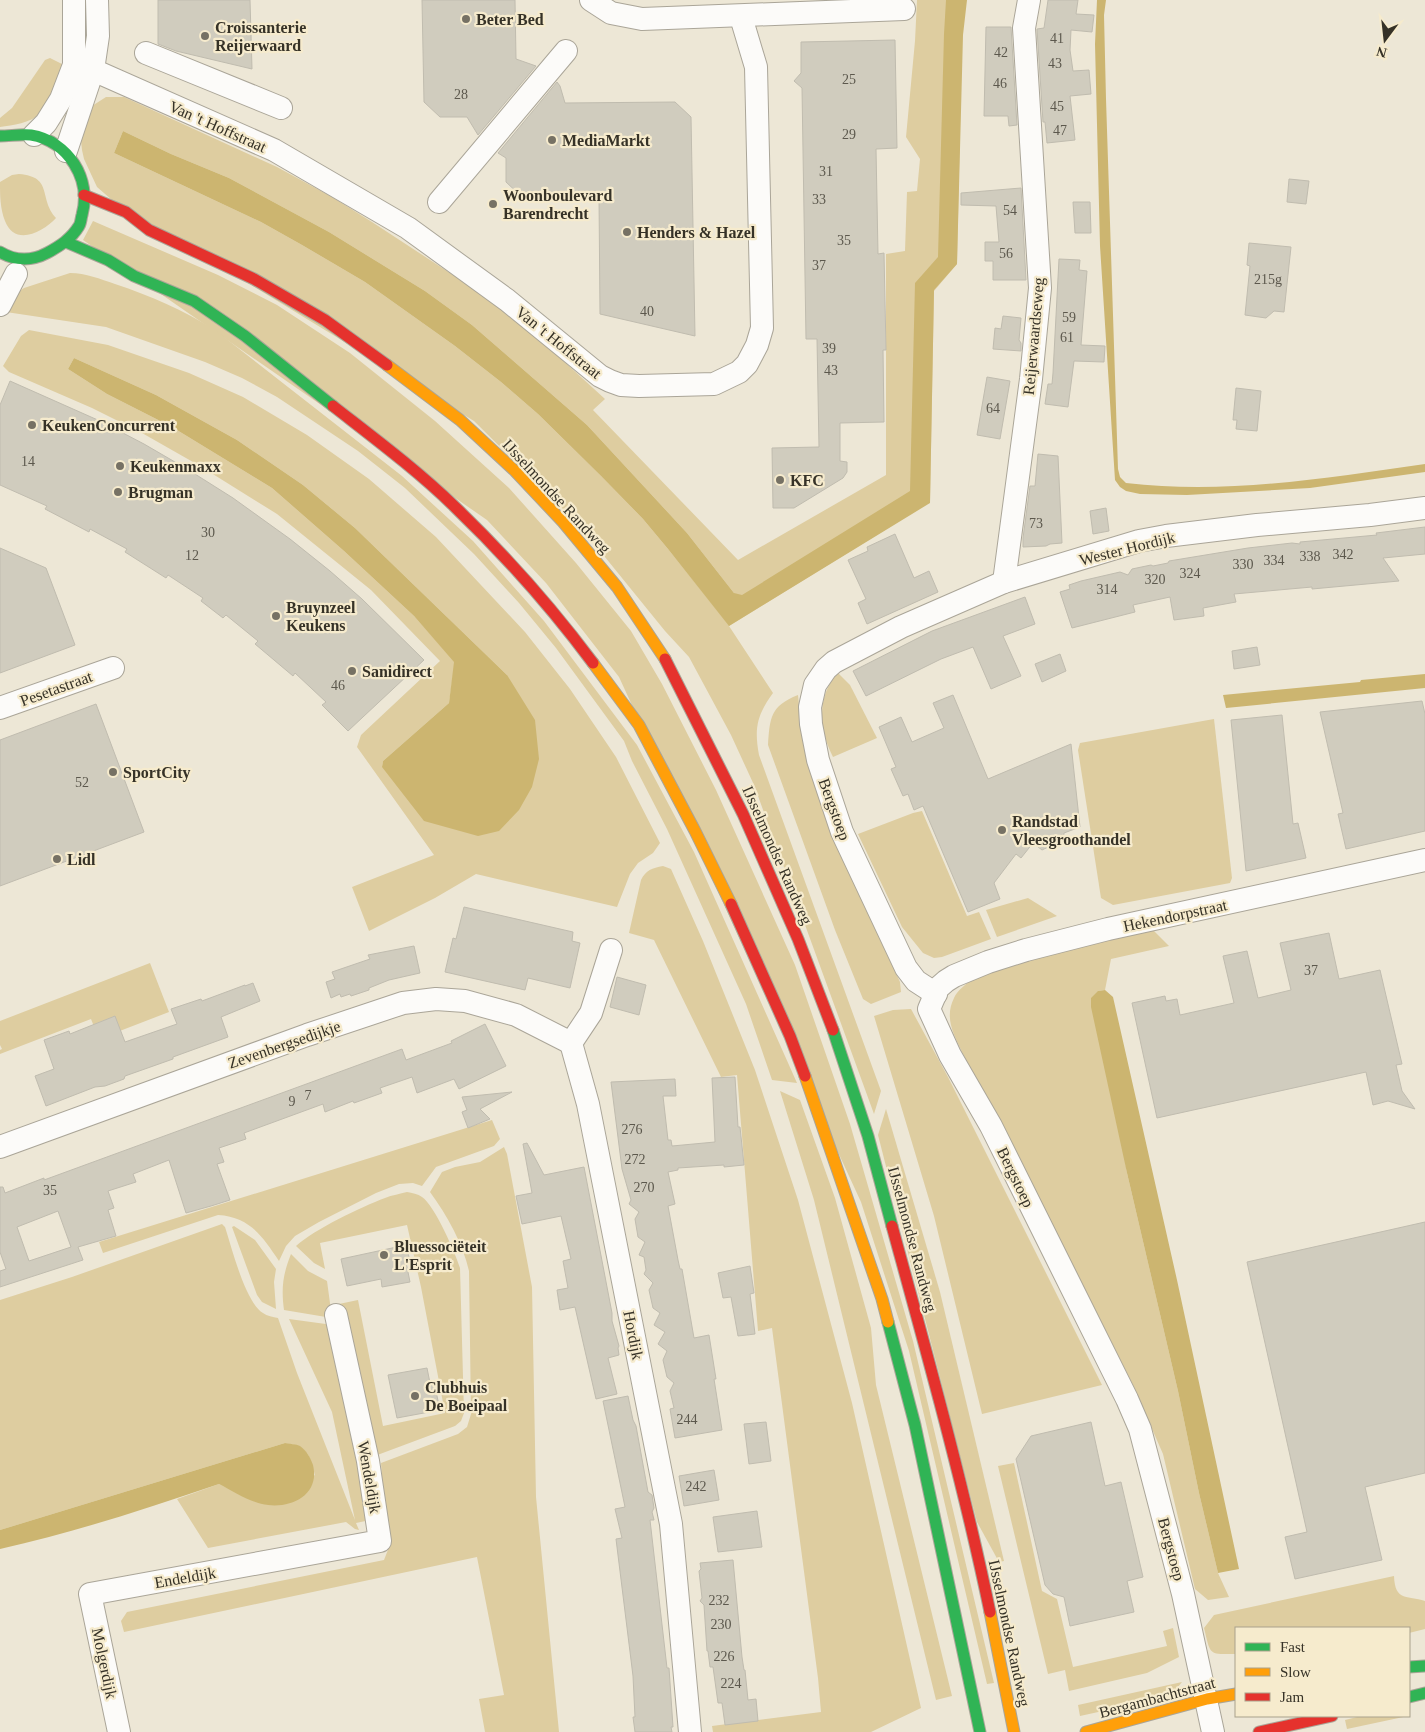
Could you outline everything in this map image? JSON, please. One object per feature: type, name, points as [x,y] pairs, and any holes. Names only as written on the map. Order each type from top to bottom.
[{"type":"main road","points":[[0,136],[14,134],[28,142],[46,138],[66,151],[72,158],[81,176],[89,212]]},
{"type":"main road","name":"IJsselmondse Randweg","points":[[84,195],[126,212],[149,230]]},
{"type":"main road","points":[[72,199],[76,204],[89,212]]},
{"type":"main road","points":[[0,252],[13,258],[17,270],[50,253],[66,242],[89,212]]},
{"type":"main road","name":"IJsselmondse Randweg","points":[[126,225],[149,230],[254,279],[325,320],[380,358],[460,420],[515,472],[563,522],[617,587],[670,666],[743,814],[798,939],[835,1035],[865,1127],[935,1385],[982,1575],[1014,1732]]},
{"type":"main road","points":[[66,242],[108,260],[134,276],[194,302],[245,336],[454,505],[510,563],[566,629],[640,725],[742,926],[814,1096],[882,1299],[915,1425],[980,1732]]},
{"type":"main road","points":[[110,273],[134,276]]},
{"type":"main road","points":[[1410,1667],[1425,1666]]},
{"type":"main road","points":[[1410,1697],[1425,1693]]},
{"type":"main road","name":"Bergambachtstraat","points":[[1086,1732],[1207,1699],[1235,1694]]},
{"type":"main road","points":[[1259,1732],[1327,1717]]},
{"type":"street","points":[[66,151],[83,68],[74,0]]},
{"type":"street","points":[[28,142],[46,123],[83,68],[98,36],[97,0]]},
{"type":"street","points":[[591,0],[611,14],[642,20],[904,9]]},
{"type":"street","name":"Reijerwaardseweg","points":[[1004,582],[1031,379],[1040,288],[1024,28],[1028,0]]},
{"type":"street","name":"Van 't Hoffstraat","points":[[83,68],[274,150],[408,228],[507,300],[600,376],[621,385],[714,384],[733,375],[747,364],[758,345],[762,328],[756,67],[741,17]]},
{"type":"street","points":[[439,202],[566,51]]},
{"type":"street","points":[[146,53],[281,108]]},
{"type":"street","points":[[0,305],[17,270]]},
{"type":"street","name":"Wester Hordijk","points":[[846,654],[901,627],[1004,582],[1139,541],[1257,525],[1425,508]]},
{"type":"street","name":"Bergstoep","points":[[846,654],[826,669],[815,685],[810,706],[811,724],[818,760],[842,832],[906,968],[916,981],[936,994],[930,1009],[950,1055],[991,1126],[1127,1399],[1140,1429],[1183,1594],[1213,1732]]},
{"type":"street","name":"Pesetastraat","points":[[0,708],[113,668]]},
{"type":"street","name":"Hekendorpstraat","points":[[936,994],[938,988],[954,976],[988,962],[1026,950],[1108,929],[1425,860]]},
{"type":"street","points":[[571,1043],[591,1014],[611,950]]},
{"type":"street","name":"Zevenbergsedijkje","points":[[0,1146],[307,1035],[403,1003],[436,999],[465,1001],[516,1015],[571,1043]]},
{"type":"street","name":"Hordijk","points":[[571,1043],[588,1104],[671,1524],[690,1732]]},
{"type":"street","name":"Wendeldijk","points":[[280,1560],[380,1541],[368,1462],[336,1315]]},
{"type":"street","name":"Endeldijk","points":[[90,1594],[280,1560]]},
{"type":"street","name":"Molgerdijk","points":[[90,1594],[120,1732]]},
{"type":"shaded area","points":[[917,0],[966,0],[962,37],[957,264],[934,291],[930,502],[729,626],[773,693],[763,708],[758,722],[759,755],[881,1091],[874,1114],[754,785],[731,735],[689,657],[665,631],[579,525],[474,421],[112,200],[97,187],[84,159],[81,141],[92,106],[106,97],[124,97],[277,167],[332,197],[372,222],[482,294],[534,334],[605,399],[593,410],[738,560],[886,475],[886,254],[905,251],[907,192],[917,191],[920,159],[906,137]],"holes":[[[123,131],[171,154],[229,178],[329,232],[425,291],[472,325],[587,425],[687,533],[734,593],[729,625],[643,519],[601,476],[538,414],[455,346],[365,282],[302,245],[261,222],[114,153]]]},
{"type":"shaded area","points":[[946,0],[967,0],[963,35],[957,264],[934,290],[930,503],[729,626],[643,519],[601,476],[538,414],[455,346],[365,282],[302,245],[261,222],[114,153],[123,131],[171,154],[229,178],[329,232],[425,291],[472,325],[587,425],[687,533],[734,593],[742,595],[910,491],[915,283],[938,257]]},
{"type":"shaded area","points":[[1097,0],[1106,0],[1104,15],[1106,99],[1118,469],[1120,477],[1126,483],[1201,487],[1276,483],[1351,475],[1425,464],[1425,472],[1310,488],[1187,495],[1140,494],[1126,491],[1115,480],[1100,246],[1095,44]]},
{"type":"shaded area","points":[[50,58],[64,65],[58,85],[49,104],[31,120],[0,127],[0,118],[12,108],[45,60]]},
{"type":"shaded area","points":[[19,174],[37,179],[56,218],[37,232],[22,235],[10,229],[5,221],[0,197],[0,182],[12,175]]},
{"type":"shaded area","points":[[93,221],[218,275],[277,305],[350,353],[435,421],[509,488],[576,563],[631,631],[662,684],[716,790],[795,965],[850,1124],[913,1341],[994,1683],[987,1684],[909,1351],[861,1202],[619,677],[546,583],[487,520],[83,240]]},
{"type":"shaded area","points":[[70,273],[93,277],[141,293],[179,310],[215,330],[402,476],[473,541],[544,621],[637,745],[694,852],[797,1083],[772,1080],[746,1004],[667,829],[632,761],[624,741],[556,648],[519,603],[474,554],[405,488],[358,451],[277,397],[242,378],[205,362],[106,327],[6,312],[18,292],[24,288]]},
{"type":"shaded area","points":[[29,330],[108,345],[189,373],[243,397],[307,435],[369,479],[436,537],[525,632],[570,689],[616,757],[660,843],[653,853],[638,863],[630,874],[617,907],[476,874],[435,898],[369,931],[352,887],[434,855],[357,747],[361,735],[440,661],[371,590],[277,514],[200,466],[142,433],[92,408],[9,372],[3,366],[21,336]],"holes":[[[74,358],[156,395],[237,440],[303,485],[355,528],[507,675],[382,767],[383,761],[449,703],[455,662],[414,616],[272,488],[172,427],[107,394],[68,369]]]},
{"type":"shaded area","points":[[74,358],[156,395],[237,440],[303,485],[355,528],[507,675],[535,720],[539,759],[532,787],[519,810],[499,831],[478,836],[424,821],[382,767],[383,761],[449,703],[454,662],[414,616],[272,488],[172,427],[107,394],[68,369]]},
{"type":"shaded area","points":[[838,673],[850,685],[877,738],[833,757],[825,736],[822,714],[826,692]]},
{"type":"shaded area","points":[[1425,674],[1425,688],[1226,708],[1223,695],[1360,682],[1361,680]]},
{"type":"shaded area","points":[[798,695],[800,716],[835,843],[900,982],[901,992],[871,1004],[863,999],[835,930],[768,745],[773,714],[782,704]]},
{"type":"shaded area","points":[[1214,719],[1232,878],[1230,883],[1113,905],[1101,898],[1078,750],[1080,743]]},
{"type":"shaded area","points":[[922,811],[967,916],[979,912],[991,939],[942,957],[934,958],[923,953],[902,927],[858,834]]},
{"type":"shaded area","points":[[663,866],[671,869],[703,941],[755,1070],[798,1200],[852,1403],[921,1708],[871,1732],[713,1732],[712,1726],[821,1712],[772,1328],[758,1331],[737,1075],[721,1077],[654,940],[629,933],[641,880],[650,870]]},
{"type":"shaded area","points":[[1028,898],[1057,916],[997,937],[986,910]]},
{"type":"shaded area","points":[[1151,928],[1169,946],[1111,959],[1105,990],[1098,991],[1127,1173],[1218,1573],[1229,1597],[1208,1600],[1195,1589],[1163,1454],[1132,1383],[962,1052],[953,1033],[950,1019],[951,1005],[954,998],[966,984],[987,972],[1044,952]]},
{"type":"shaded area","points":[[150,963],[169,1012],[99,1039],[91,1019],[0,1054],[2,1049],[0,1045],[0,1021]]},
{"type":"shaded area","points":[[1105,990],[1113,997],[1177,1280],[1239,1569],[1218,1573],[1199,1493],[1178,1391],[1127,1173],[1091,1007],[1091,998],[1098,991]]},
{"type":"shaded area","points":[[911,1009],[948,1077],[1102,1385],[982,1414],[934,1216],[874,1016],[893,1010]]},
{"type":"shaded area","points":[[780,1091],[800,1100],[835,1198],[871,1328],[876,1385],[952,1696],[936,1700],[814,1200]]},
{"type":"shaded area","points":[[886,1109],[940,1292],[1004,1561],[999,1562],[977,1522],[878,1135]]},
{"type":"shaded area","points":[[492,1120],[500,1139],[494,1146],[436,1167],[422,1186],[413,1183],[399,1184],[376,1193],[319,1222],[295,1236],[286,1246],[279,1261],[254,1229],[239,1220],[218,1215],[103,1253],[99,1242]]},
{"type":"shaded area","points":[[504,1147],[507,1154],[532,1287],[536,1497],[559,1732],[485,1732],[479,1699],[504,1695],[477,1557],[124,1632],[121,1621],[127,1612],[384,1560],[391,1542],[384,1505],[381,1463],[458,1434],[467,1427],[471,1414],[469,1271],[463,1250],[454,1230],[430,1192],[442,1172],[455,1167],[480,1162]]},
{"type":"shaded area","points":[[407,1192],[422,1197],[433,1210],[460,1268],[464,1413],[461,1421],[455,1426],[372,1457],[339,1304],[358,1300],[383,1426],[445,1413],[407,1225],[320,1243],[325,1269],[314,1263],[296,1246],[304,1239],[351,1213],[388,1197]]},
{"type":"shaded area","points":[[222,1224],[225,1227],[250,1298],[263,1313],[278,1318],[297,1373],[355,1520],[332,1412],[289,1319],[333,1325],[375,1519],[356,1523],[359,1530],[346,1522],[208,1548],[177,1499],[219,1484],[254,1501],[269,1505],[315,1475],[306,1452],[299,1447],[285,1443],[0,1530],[0,1300],[72,1277]]},
{"type":"shaded area","points":[[234,1226],[255,1240],[276,1269],[274,1282],[276,1309],[262,1302],[257,1295],[232,1227]]},
{"type":"shaded area","points":[[291,1254],[308,1271],[327,1281],[332,1318],[284,1310],[283,1281]]},
{"type":"shaded area","points":[[285,1443],[300,1446],[308,1454],[313,1465],[313,1483],[309,1491],[296,1501],[278,1505],[262,1504],[243,1497],[219,1484],[110,1520],[0,1549],[0,1530]]},
{"type":"shaded area","points":[[1014,1463],[1042,1591],[1057,1599],[1073,1667],[1167,1646],[1163,1631],[1173,1628],[1179,1657],[1147,1673],[1069,1691],[1065,1670],[1048,1674],[998,1466]]},
{"type":"shaded area","points":[[1394,1576],[1397,1590],[1400,1594],[1425,1601],[1425,1629],[1410,1633],[1410,1627],[1235,1627],[1235,1654],[1220,1654],[1212,1652],[1210,1649],[1204,1628],[1214,1615]]},
{"type":"shaded area","points":[[1182,1682],[1173,1693],[1162,1698],[1080,1716],[1078,1705]]},
{"type":"shaded area","points":[[1357,1717],[1403,1717],[1347,1729],[1345,1720]]},
{"type":"building","points":[[158,0],[250,0],[252,69],[176,51],[158,44]]},
{"type":"building","points":[[422,0],[515,0],[516,59],[536,66],[478,135],[467,117],[440,117],[424,102]]},
{"type":"building","points":[[1048,0],[1078,0],[1076,14],[1094,15],[1092,32],[1071,30],[1070,50],[1073,71],[1089,70],[1091,94],[1070,96],[1075,140],[1047,143],[1045,122],[1043,122],[1037,29],[1044,28]]},
{"type":"building","points":[[986,27],[1011,27],[1017,125],[1009,126],[1008,116],[984,116]]},
{"type":"building","points":[[895,40],[897,148],[876,149],[878,254],[884,253],[886,350],[883,350],[884,422],[840,423],[840,461],[847,462],[847,472],[843,478],[794,508],[773,508],[772,448],[819,447],[817,339],[806,339],[802,88],[794,81],[801,73],[801,42]]},
{"type":"building","points":[[557,82],[565,103],[675,102],[691,117],[695,336],[600,314],[599,196],[522,197],[506,182],[506,158],[498,153]]},
{"type":"building","points":[[1289,179],[1309,181],[1306,204],[1287,202]]},
{"type":"building","points":[[1021,188],[1026,280],[993,280],[993,261],[985,261],[985,242],[999,242],[996,206],[961,205],[961,193]]},
{"type":"building","points":[[1073,202],[1090,202],[1091,233],[1075,233]]},
{"type":"building","points":[[1249,243],[1291,247],[1284,312],[1274,311],[1266,318],[1245,315],[1250,266],[1247,265]]},
{"type":"building","points":[[1059,259],[1080,260],[1079,270],[1087,271],[1081,345],[1105,346],[1104,362],[1074,361],[1068,407],[1045,404],[1048,384],[1052,384]]},
{"type":"building","points":[[1003,316],[1021,318],[1019,340],[1021,351],[993,349],[995,328],[1001,329]]},
{"type":"building","points":[[987,377],[1010,381],[1000,439],[977,435]]},
{"type":"building","points":[[10,381],[100,421],[144,444],[233,498],[290,539],[330,571],[362,599],[424,660],[348,731],[322,705],[326,702],[295,673],[293,676],[255,644],[258,641],[226,615],[223,618],[201,601],[203,598],[168,575],[166,578],[125,552],[127,549],[90,529],[89,532],[45,509],[47,506],[0,485],[0,405]]},
{"type":"building","points":[[1236,388],[1261,391],[1257,431],[1236,429],[1237,420],[1233,420]]},
{"type":"building","points":[[1038,454],[1058,456],[1062,543],[1023,547],[1030,486],[1035,486]]},
{"type":"building","points":[[1106,508],[1109,531],[1093,534],[1090,511]]},
{"type":"building","points":[[1425,527],[1425,554],[1383,558],[1399,581],[1234,594],[1236,602],[1203,608],[1204,616],[1174,620],[1170,597],[1133,605],[1135,612],[1072,628],[1060,592],[1070,589],[1069,585],[1081,581],[1120,572],[1128,575],[1132,569],[1168,563],[1169,561],[1248,548],[1377,535],[1376,533]]},
{"type":"building","points":[[895,534],[914,578],[929,571],[938,592],[867,624],[858,603],[866,599],[848,560],[868,551],[867,547]]},
{"type":"building","points":[[0,548],[46,568],[75,645],[0,673]]},
{"type":"building","points":[[1025,597],[1035,624],[1003,636],[1021,676],[991,689],[973,647],[941,659],[866,696],[853,671],[932,631]]},
{"type":"building","points":[[1257,647],[1260,665],[1234,669],[1232,651]]},
{"type":"building","points":[[1060,654],[1066,671],[1042,682],[1035,664]]},
{"type":"building","name":"Randstad Vleesgroothandel","points":[[953,695],[988,779],[1071,744],[1080,827],[1064,833],[1063,840],[1042,850],[1033,843],[1021,858],[1016,854],[994,883],[1000,899],[968,912],[923,806],[914,810],[908,794],[903,796],[891,769],[896,767],[879,727],[901,717],[912,742],[944,728],[933,703]]},
{"type":"building","points":[[1422,701],[1425,714],[1425,831],[1346,849],[1338,814],[1343,813],[1320,712]]},
{"type":"building","points":[[96,704],[144,832],[0,886],[0,740]]},
{"type":"building","points":[[1282,715],[1293,824],[1298,823],[1306,858],[1246,871],[1231,720]]},
{"type":"building","points":[[464,907],[573,932],[572,941],[580,943],[570,988],[528,978],[525,990],[445,972],[453,938],[456,939]]},
{"type":"building","points":[[1329,933],[1339,979],[1380,970],[1402,1064],[1396,1065],[1402,1091],[1415,1109],[1388,1101],[1373,1105],[1366,1072],[1157,1118],[1132,1003],[1165,996],[1166,1001],[1177,999],[1180,1015],[1234,1003],[1223,956],[1247,951],[1258,998],[1291,990],[1280,943]]},
{"type":"building","points":[[414,946],[420,973],[389,980],[351,996],[350,994],[341,997],[340,994],[331,998],[326,982],[335,979],[332,972],[370,959],[368,955]]},
{"type":"building","points":[[617,977],[646,985],[639,1015],[610,1007]]},
{"type":"building","points":[[253,983],[260,1001],[221,1017],[228,1037],[125,1076],[124,1079],[105,1086],[95,1087],[46,1106],[35,1076],[54,1069],[44,1040],[69,1031],[70,1034],[115,1016],[125,1042],[177,1024],[171,1009],[201,999],[202,1001]]},
{"type":"building","points":[[485,1024],[506,1066],[459,1089],[454,1079],[417,1093],[412,1077],[380,1088],[382,1093],[354,1103],[353,1101],[325,1112],[323,1104],[244,1133],[246,1139],[219,1148],[224,1162],[217,1164],[230,1200],[211,1206],[186,1213],[169,1160],[133,1174],[136,1182],[108,1191],[114,1208],[108,1210],[116,1236],[78,1247],[83,1260],[0,1287],[0,1271],[6,1269],[0,1252],[0,1187],[3,1187],[5,1193],[44,1178],[44,1180],[402,1049],[406,1060],[452,1043],[451,1041]],"holes":[[[58,1211],[71,1247],[29,1261],[17,1227]]]},
{"type":"building","points":[[735,1077],[738,1127],[740,1127],[744,1165],[678,1168],[678,1170],[668,1172],[675,1204],[668,1206],[680,1269],[682,1269],[694,1338],[709,1335],[722,1430],[675,1438],[670,1409],[674,1408],[670,1391],[674,1383],[667,1377],[663,1360],[667,1351],[658,1344],[665,1332],[654,1325],[660,1313],[653,1308],[649,1290],[653,1283],[644,1274],[646,1270],[644,1257],[639,1255],[645,1242],[638,1237],[635,1219],[639,1212],[629,1204],[631,1200],[622,1169],[611,1082],[675,1079],[676,1096],[663,1096],[668,1140],[671,1140],[672,1146],[715,1142],[712,1078]]},
{"type":"building","points":[[512,1092],[480,1109],[490,1119],[468,1128],[462,1112],[467,1110],[462,1097]]},
{"type":"building","points":[[527,1143],[544,1175],[584,1167],[612,1321],[619,1346],[619,1355],[608,1358],[617,1394],[596,1399],[575,1307],[560,1310],[557,1290],[568,1288],[563,1261],[571,1259],[561,1216],[522,1224],[516,1196],[532,1193],[523,1144]]},
{"type":"building","points":[[1425,1222],[1425,1473],[1365,1487],[1382,1560],[1295,1579],[1285,1537],[1307,1532],[1247,1262]]},
{"type":"building","name":"Bluessociëteit L'Esprit","points":[[406,1245],[410,1261],[406,1262],[410,1282],[382,1287],[381,1279],[347,1286],[341,1259]]},
{"type":"building","points":[[750,1266],[754,1293],[750,1294],[755,1334],[738,1336],[731,1297],[723,1298],[718,1273]]},
{"type":"building","name":"Clubhuis De Boeipaal","points":[[427,1368],[430,1383],[434,1382],[440,1410],[397,1418],[388,1375]]},
{"type":"building","points":[[628,1396],[636,1426],[648,1492],[652,1495],[654,1508],[652,1512],[654,1520],[650,1520],[667,1668],[669,1668],[672,1732],[635,1732],[633,1717],[635,1717],[633,1676],[616,1539],[622,1538],[615,1509],[625,1507],[603,1401]]},
{"type":"building","points":[[766,1422],[771,1461],[749,1464],[744,1424]]},
{"type":"building","points":[[1091,1422],[1105,1486],[1121,1482],[1143,1577],[1127,1581],[1134,1612],[1070,1626],[1064,1597],[1053,1594],[1045,1585],[1016,1459],[1031,1436]]},
{"type":"building","points":[[714,1470],[719,1500],[684,1506],[679,1476]]},
{"type":"building","points":[[757,1511],[762,1547],[718,1552],[713,1517]]},
{"type":"building","points":[[733,1560],[748,1700],[756,1699],[758,1721],[725,1725],[722,1703],[718,1703],[713,1667],[710,1667],[707,1651],[704,1605],[700,1601],[702,1598],[699,1571],[701,1569],[700,1563]]},
{"type":"traffic: fast","points":[[0,136],[31,135],[56,145],[66,153],[80,175],[84,201],[79,226],[69,238],[56,248],[41,256],[29,259],[12,257],[0,252]]},
{"type":"traffic: fast","points":[[66,242],[108,260],[134,276],[194,301],[245,336],[333,406]]},
{"type":"traffic: fast","points":[[833,1030],[868,1136],[892,1226]]},
{"type":"traffic: fast","points":[[888,1322],[915,1425],[980,1732]]},
{"type":"traffic: fast","points":[[1410,1667],[1425,1666]]},
{"type":"traffic: fast","points":[[1410,1697],[1425,1693]]},
{"type":"traffic: slow","points":[[387,365],[460,420],[515,471],[563,522],[617,587],[665,659]]},
{"type":"traffic: slow","points":[[593,663],[639,725],[731,904]]},
{"type":"traffic: slow","points":[[805,1076],[882,1299],[888,1322]]},
{"type":"traffic: slow","points":[[990,1612],[1014,1732]]},
{"type":"traffic: slow","points":[[1086,1732],[1207,1699],[1235,1694]]},
{"type":"traffic: jam","points":[[84,195],[126,212],[149,230],[254,279],[325,320],[387,365]]},
{"type":"traffic: jam","points":[[333,406],[410,467],[472,524],[544,602],[593,663]]},
{"type":"traffic: jam","points":[[665,659],[743,814],[798,939],[833,1030]]},
{"type":"traffic: jam","points":[[731,904],[790,1036],[805,1076]]},
{"type":"traffic: jam","points":[[892,1226],[956,1466],[990,1612]]},
{"type":"traffic: jam","points":[[1259,1732],[1327,1717]]},
{"type":"place","name":"Beter Bed","points":[[466,19]]},
{"type":"place","name":"Croissanterie Reijerwaard","points":[[205,36]]},
{"type":"place","name":"MediaMarkt","points":[[552,140]]},
{"type":"place","name":"Woonboulevard Barendrecht","points":[[493,204]]},
{"type":"place","name":"Henders & Hazel","points":[[627,232]]},
{"type":"place","name":"KeukenConcurrent","points":[[32,425]]},
{"type":"place","name":"Keukenmaxx","points":[[120,466]]},
{"type":"place","name":"KFC","points":[[780,480]]},
{"type":"place","name":"Brugman","points":[[118,492]]},
{"type":"place","name":"Bruynzeel Keukens","points":[[276,616]]},
{"type":"place","name":"Sanidirect","points":[[352,671]]},
{"type":"place","name":"SportCity","points":[[113,772]]},
{"type":"place","name":"Randstad Vleesgroothandel","points":[[1002,830]]},
{"type":"place","name":"Lidl","points":[[57,859]]},
{"type":"place","name":"Bluessociëteit L'Esprit","points":[[384,1255]]},
{"type":"place","name":"Clubhuis De Boeipaal","points":[[415,1396]]}]
